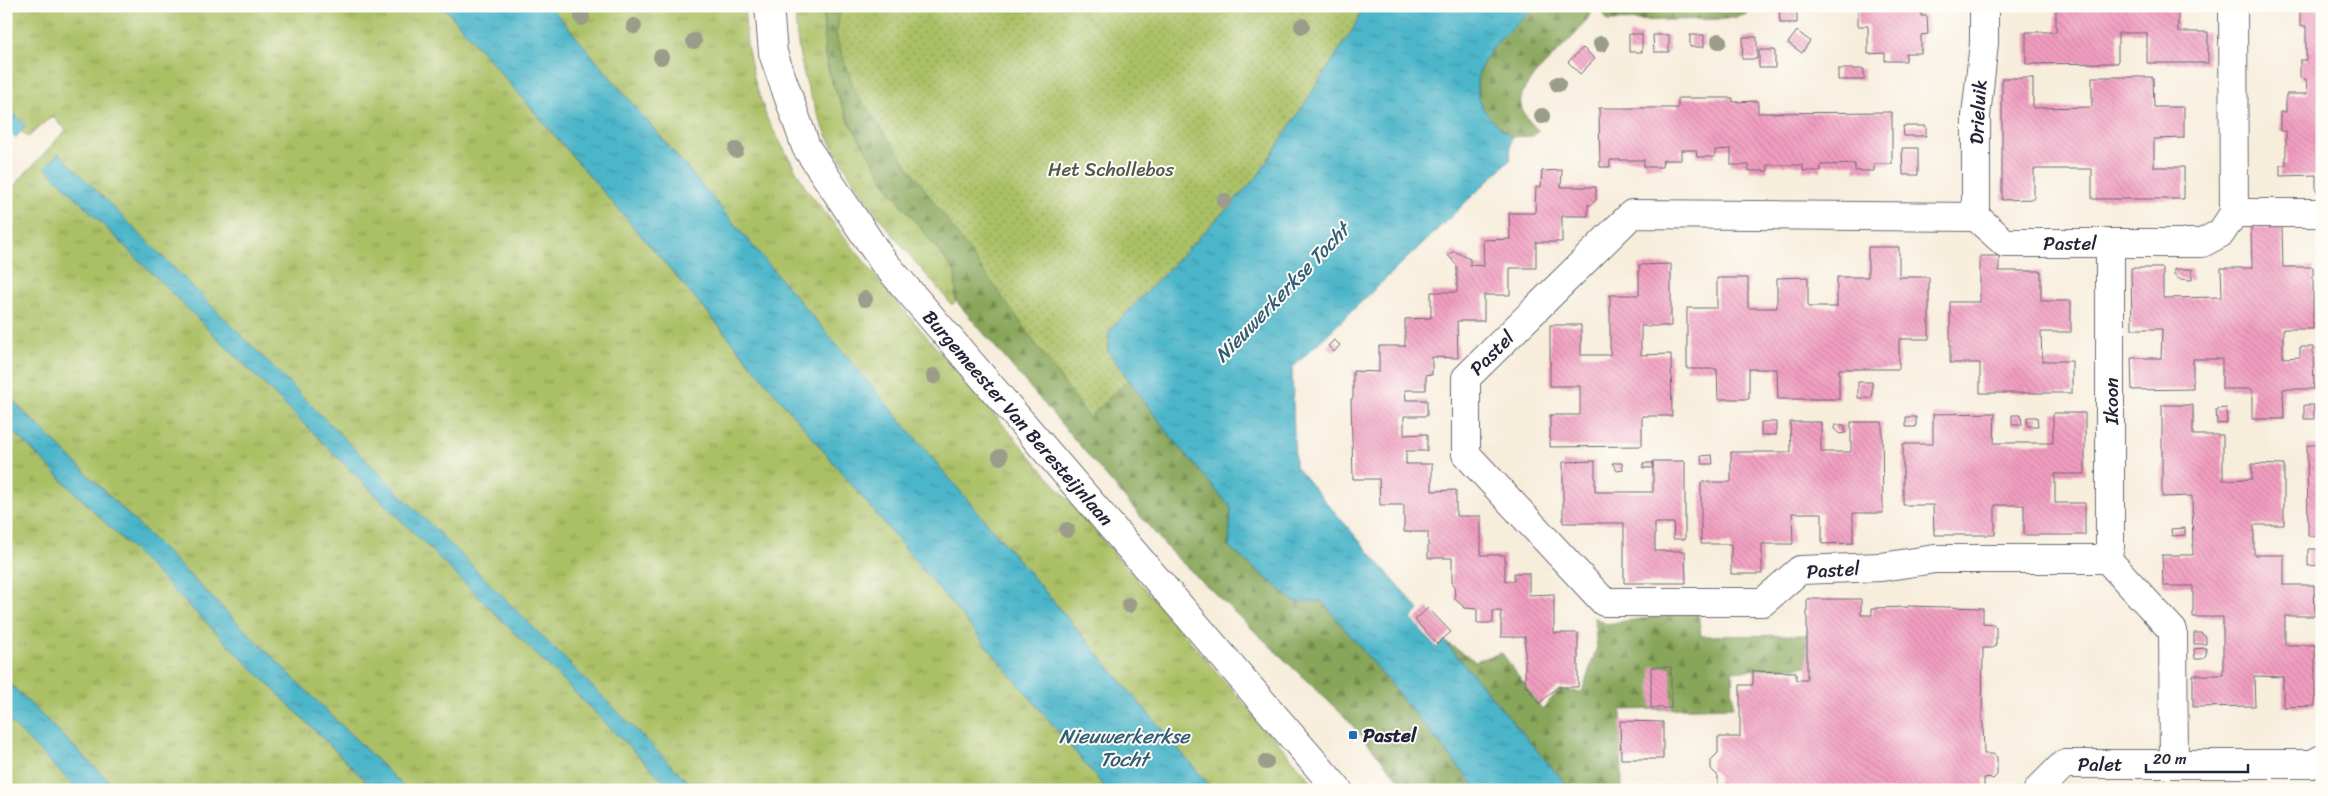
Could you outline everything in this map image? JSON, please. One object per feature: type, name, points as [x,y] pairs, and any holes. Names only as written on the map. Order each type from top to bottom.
[{"type":"street","name":"Burgemeester Van Beresteijnlaan","points":[[769,6],[773,53],[806,147],[882,260],[1338,790]]},
{"type":"street","name":"Drieluik","points":[[1976,217],[1976,116],[1984,43],[1984,6]]},
{"type":"street","points":[[2233,6],[2234,213],[2322,212]]},
{"type":"street","name":"Pastel","points":[[2107,559],[1935,559],[1881,567],[1800,570],[1763,602],[1604,602],[1466,454],[1466,378],[1632,214],[1976,217],[2005,243],[2202,243],[2221,233],[2234,213]]},
{"type":"street","name":"Ikoon","points":[[2107,559],[2110,546],[2110,243]]},
{"type":"street","points":[[2107,559],[2173,632],[2174,764]]},
{"type":"street","name":"Palet","points":[[2038,790],[2064,764],[2312,764],[2322,760]]},
{"type":"green space","points":[[6,6],[443,6],[720,327],[1107,790],[696,790],[59,153],[45,167],[673,790],[407,790],[6,394],[6,194],[66,130],[52,116],[28,137],[21,131],[26,126],[6,106]]},
{"type":"green space","points":[[550,6],[744,6],[747,45],[755,82],[767,119],[807,190],[896,301],[1319,790],[1213,790]]},
{"type":"green space","points":[[795,6],[823,6],[825,57],[832,82],[850,123],[889,188],[956,272],[956,301],[952,305],[870,204],[846,169],[825,131],[809,92],[799,51]]},
{"type":"green space","name":"Het Schollebos","points":[[823,6],[1252,6],[1108,352],[1172,438],[1231,508],[1229,547],[1295,602],[1322,601],[1478,790],[1408,790],[1346,718],[1171,552],[956,301],[955,272],[889,188],[850,123],[832,82],[825,57]]},
{"type":"green space","name":"Het Schollebos","points":[[841,6],[1510,6],[1089,418],[855,92],[836,36]]},
{"type":"green space","points":[[1535,6],[1594,6],[1588,19],[1532,78],[1525,89],[1521,99],[1522,108],[1526,116],[1539,131],[1533,136],[1511,137],[1484,110],[1477,91],[1478,77],[1483,63],[1491,50]]},
{"type":"green space","points":[[1604,6],[1758,6],[1747,14],[1725,19],[1608,21],[1604,15]]},
{"type":"green space","points":[[6,424],[375,790],[118,790],[6,680]]},
{"type":"green space","points":[[1698,612],[1701,636],[1809,635],[1811,666],[1732,671],[1733,707],[1621,710],[1622,790],[1571,790],[1444,641],[1475,661],[1502,653],[1542,709],[1560,690],[1582,692],[1597,647],[1594,617],[1608,625],[1617,622]]},
{"type":"green space","points":[[6,718],[78,790],[6,790]]},
{"type":"water","name":"Nieuwerkerkse Tocht","points":[[443,6],[550,6],[1213,790],[1107,790],[720,327]]},
{"type":"water","points":[[1364,6],[1535,6],[1491,50],[1483,63],[1478,77],[1477,91],[1484,110],[1511,137],[1510,160],[1292,368],[1295,466],[1419,610],[1411,619],[1437,648],[1444,641],[1571,790],[1478,790],[1322,601],[1295,602],[1229,547],[1231,508],[1172,438],[1108,352],[1109,331],[1257,177],[1354,27]]},
{"type":"water","points":[[6,106],[26,126],[15,138],[6,129]]},
{"type":"water","points":[[59,153],[696,790],[673,790],[45,167]]},
{"type":"water","points":[[6,394],[407,790],[375,790],[6,424]]},
{"type":"water","points":[[6,680],[118,790],[78,790],[6,718]]},
{"type":"building","points":[[1779,6],[1797,6],[1797,23],[1780,23]]},
{"type":"building","points":[[1858,6],[1921,6],[1921,16],[1927,16],[1928,34],[1921,35],[1921,53],[1906,53],[1906,61],[1885,61],[1885,53],[1868,54],[1868,26],[1858,26]]},
{"type":"building","points":[[2056,6],[2178,6],[2178,32],[2208,32],[2208,63],[2147,63],[2147,33],[2118,33],[2118,63],[2026,64],[2026,32],[2056,32]]},
{"type":"building","points":[[2322,6],[2322,191],[2316,191],[2316,175],[2280,176],[2280,165],[2286,165],[2286,131],[2280,131],[2280,112],[2286,112],[2286,94],[2307,94],[2306,79],[2300,78],[2300,60],[2306,60],[2306,26],[2300,26],[2300,8]]},
{"type":"building","points":[[1797,31],[1810,41],[1802,53],[1788,43]]},
{"type":"building","points":[[1629,34],[1642,34],[1642,52],[1629,52]]},
{"type":"building","points":[[1653,35],[1669,35],[1669,52],[1654,52]]},
{"type":"building","points":[[1690,35],[1704,35],[1704,47],[1690,47]]},
{"type":"building","points":[[1743,37],[1757,37],[1757,59],[1742,59]]},
{"type":"building","points":[[1583,48],[1595,59],[1580,74],[1568,62]]},
{"type":"building","points":[[1759,50],[1775,50],[1775,68],[1759,68]]},
{"type":"building","points":[[1838,69],[1864,69],[1864,80],[1838,80]]},
{"type":"building","points":[[2092,77],[2153,77],[2154,107],[2184,107],[2184,138],[2154,139],[2154,167],[2184,167],[2184,199],[2092,199],[2092,169],[2034,169],[2034,199],[2002,200],[2002,78],[2033,78],[2033,108],[2092,107]]},
{"type":"building","points":[[1678,98],[1733,98],[1733,102],[1758,101],[1758,113],[1892,112],[1892,164],[1874,164],[1874,171],[1855,171],[1855,164],[1821,165],[1821,171],[1803,171],[1803,165],[1767,165],[1768,171],[1749,171],[1749,165],[1731,165],[1731,149],[1715,150],[1715,157],[1697,157],[1696,150],[1681,150],[1681,160],[1663,160],[1662,167],[1644,167],[1644,160],[1610,160],[1610,167],[1600,167],[1599,108],[1678,108]]},
{"type":"building","points":[[1903,126],[1926,126],[1926,136],[1904,136]]},
{"type":"building","points":[[1902,148],[1918,148],[1918,175],[1903,175]]},
{"type":"building","points":[[1562,170],[1561,187],[1596,187],[1596,200],[1591,205],[1588,205],[1588,216],[1562,216],[1562,242],[1536,242],[1536,268],[1510,268],[1510,295],[1484,295],[1484,321],[1457,321],[1458,358],[1432,357],[1432,375],[1426,374],[1426,390],[1405,390],[1406,400],[1427,400],[1427,416],[1404,416],[1404,435],[1427,434],[1427,451],[1406,451],[1406,464],[1432,464],[1432,491],[1456,490],[1456,516],[1481,516],[1481,555],[1505,555],[1505,581],[1514,581],[1514,573],[1529,573],[1529,595],[1554,594],[1554,633],[1578,633],[1578,687],[1557,687],[1539,704],[1528,687],[1525,687],[1525,637],[1501,637],[1501,611],[1493,611],[1493,623],[1477,623],[1477,609],[1465,608],[1455,599],[1454,584],[1452,585],[1452,558],[1428,558],[1428,532],[1404,532],[1404,505],[1380,505],[1379,479],[1353,479],[1351,399],[1353,398],[1353,371],[1379,372],[1379,346],[1405,346],[1405,319],[1431,318],[1431,292],[1457,292],[1457,266],[1448,255],[1454,251],[1470,259],[1470,265],[1484,266],[1483,240],[1510,239],[1509,213],[1535,213],[1536,187],[1541,187],[1542,171]]},
{"type":"building","points":[[2251,227],[2282,227],[2283,267],[2313,267],[2313,329],[2283,329],[2283,358],[2300,357],[2300,347],[2313,347],[2314,389],[2283,389],[2284,419],[2252,419],[2252,389],[2222,389],[2222,359],[2193,359],[2193,389],[2132,390],[2131,358],[2161,358],[2162,329],[2132,329],[2131,268],[2163,268],[2163,298],[2222,297],[2221,268],[2252,268]]},
{"type":"building","points":[[1868,247],[1899,247],[1899,277],[1929,277],[1929,339],[1899,339],[1899,369],[1839,369],[1839,399],[1778,399],[1777,369],[1749,369],[1749,399],[1718,399],[1717,369],[1687,369],[1687,308],[1717,308],[1717,278],[1748,278],[1748,308],[1777,308],[1777,278],[1808,277],[1808,307],[1837,307],[1837,277],[1868,277]]},
{"type":"building","points":[[1980,256],[1999,256],[1999,271],[2041,271],[2041,301],[2071,301],[2071,332],[2041,332],[2042,361],[2072,361],[2072,393],[1980,393],[1980,363],[1950,363],[1950,302],[1980,302]]},
{"type":"building","points":[[1671,264],[1671,326],[1641,326],[1641,355],[1671,354],[1672,416],[1642,416],[1642,446],[1550,447],[1550,415],[1580,415],[1580,386],[1550,386],[1550,325],[1581,325],[1581,355],[1610,355],[1610,295],[1639,295],[1639,265]]},
{"type":"building","points":[[2174,269],[2192,269],[2192,280],[2179,279],[2174,274]]},
{"type":"building","points":[[1334,340],[1340,345],[1334,352],[1328,346]]},
{"type":"building","points":[[1858,382],[1872,382],[1872,398],[1858,398]]},
{"type":"building","points":[[2162,405],[2193,405],[2193,435],[2223,435],[2223,480],[2252,479],[2252,464],[2284,465],[2284,525],[2254,525],[2254,555],[2284,555],[2284,585],[2314,585],[2315,616],[2285,616],[2285,645],[2315,645],[2315,706],[2283,707],[2283,677],[2254,676],[2255,706],[2193,707],[2193,675],[2223,675],[2223,617],[2193,617],[2193,586],[2163,586],[2162,555],[2193,555],[2192,496],[2162,497]]},
{"type":"building","points":[[2304,405],[2314,405],[2314,419],[2304,419]]},
{"type":"building","points":[[2226,408],[2227,423],[2217,424],[2216,409]]},
{"type":"building","points":[[1995,413],[1994,443],[2053,443],[2053,413],[2085,413],[2085,474],[2055,474],[2055,503],[2085,503],[2085,535],[2024,535],[2024,505],[1995,505],[1995,535],[1934,535],[1933,505],[1903,505],[1903,444],[1933,444],[1933,414]]},
{"type":"building","points":[[2012,415],[2021,415],[2022,425],[2012,425]]},
{"type":"building","points":[[1906,417],[1916,417],[1916,427],[1906,427]]},
{"type":"building","points":[[2027,417],[2037,417],[2038,426],[2027,426]]},
{"type":"building","points":[[1761,422],[1776,422],[1776,435],[1761,435]]},
{"type":"building","points":[[1790,422],[1821,422],[1821,452],[1851,452],[1851,422],[1882,422],[1883,513],[1853,513],[1853,543],[1822,544],[1822,513],[1792,513],[1793,544],[1762,544],[1762,574],[1731,574],[1731,544],[1701,544],[1701,482],[1731,482],[1731,452],[1791,452]]},
{"type":"building","points":[[1835,425],[1845,425],[1845,433],[1840,434],[1834,429]]},
{"type":"building","points":[[2307,445],[2322,445],[2322,536],[2308,536]]},
{"type":"building","points":[[1712,455],[1713,464],[1702,464],[1701,456]]},
{"type":"building","points":[[1595,461],[1595,492],[1653,492],[1653,461],[1685,461],[1685,539],[1673,539],[1674,523],[1655,523],[1655,551],[1685,551],[1686,583],[1624,583],[1624,523],[1563,523],[1563,462]]},
{"type":"building","points":[[1612,463],[1622,463],[1623,470],[1617,471]]},
{"type":"building","points":[[1643,463],[1653,463],[1653,468],[1643,468]]},
{"type":"building","points":[[2185,528],[2185,535],[2172,536],[2171,529]]},
{"type":"building","points":[[2308,549],[2319,549],[2319,565],[2308,566]]},
{"type":"building","points":[[1807,599],[1861,599],[1861,615],[1872,615],[1872,608],[1908,606],[1983,608],[1983,623],[1993,624],[1996,627],[1996,644],[1993,648],[1983,648],[1982,723],[1984,754],[1993,754],[1997,757],[1997,775],[1993,779],[1984,778],[1984,790],[1718,790],[1718,776],[1711,769],[1711,760],[1718,753],[1718,737],[1740,737],[1740,685],[1753,685],[1753,671],[1796,672],[1796,680],[1807,680]]},
{"type":"building","points":[[1428,608],[1451,632],[1437,644],[1415,620]]},
{"type":"building","points":[[2194,633],[2201,633],[2206,637],[2206,644],[2194,644]]},
{"type":"building","points":[[2206,648],[2206,655],[2202,659],[2195,659],[2194,649]]},
{"type":"building","points":[[1651,667],[1671,667],[1671,708],[1651,708]]},
{"type":"building","points":[[1620,721],[1663,722],[1663,759],[1621,759]]},
{"type":"place","name":"Pastel","points":[[1353,735]]}]
